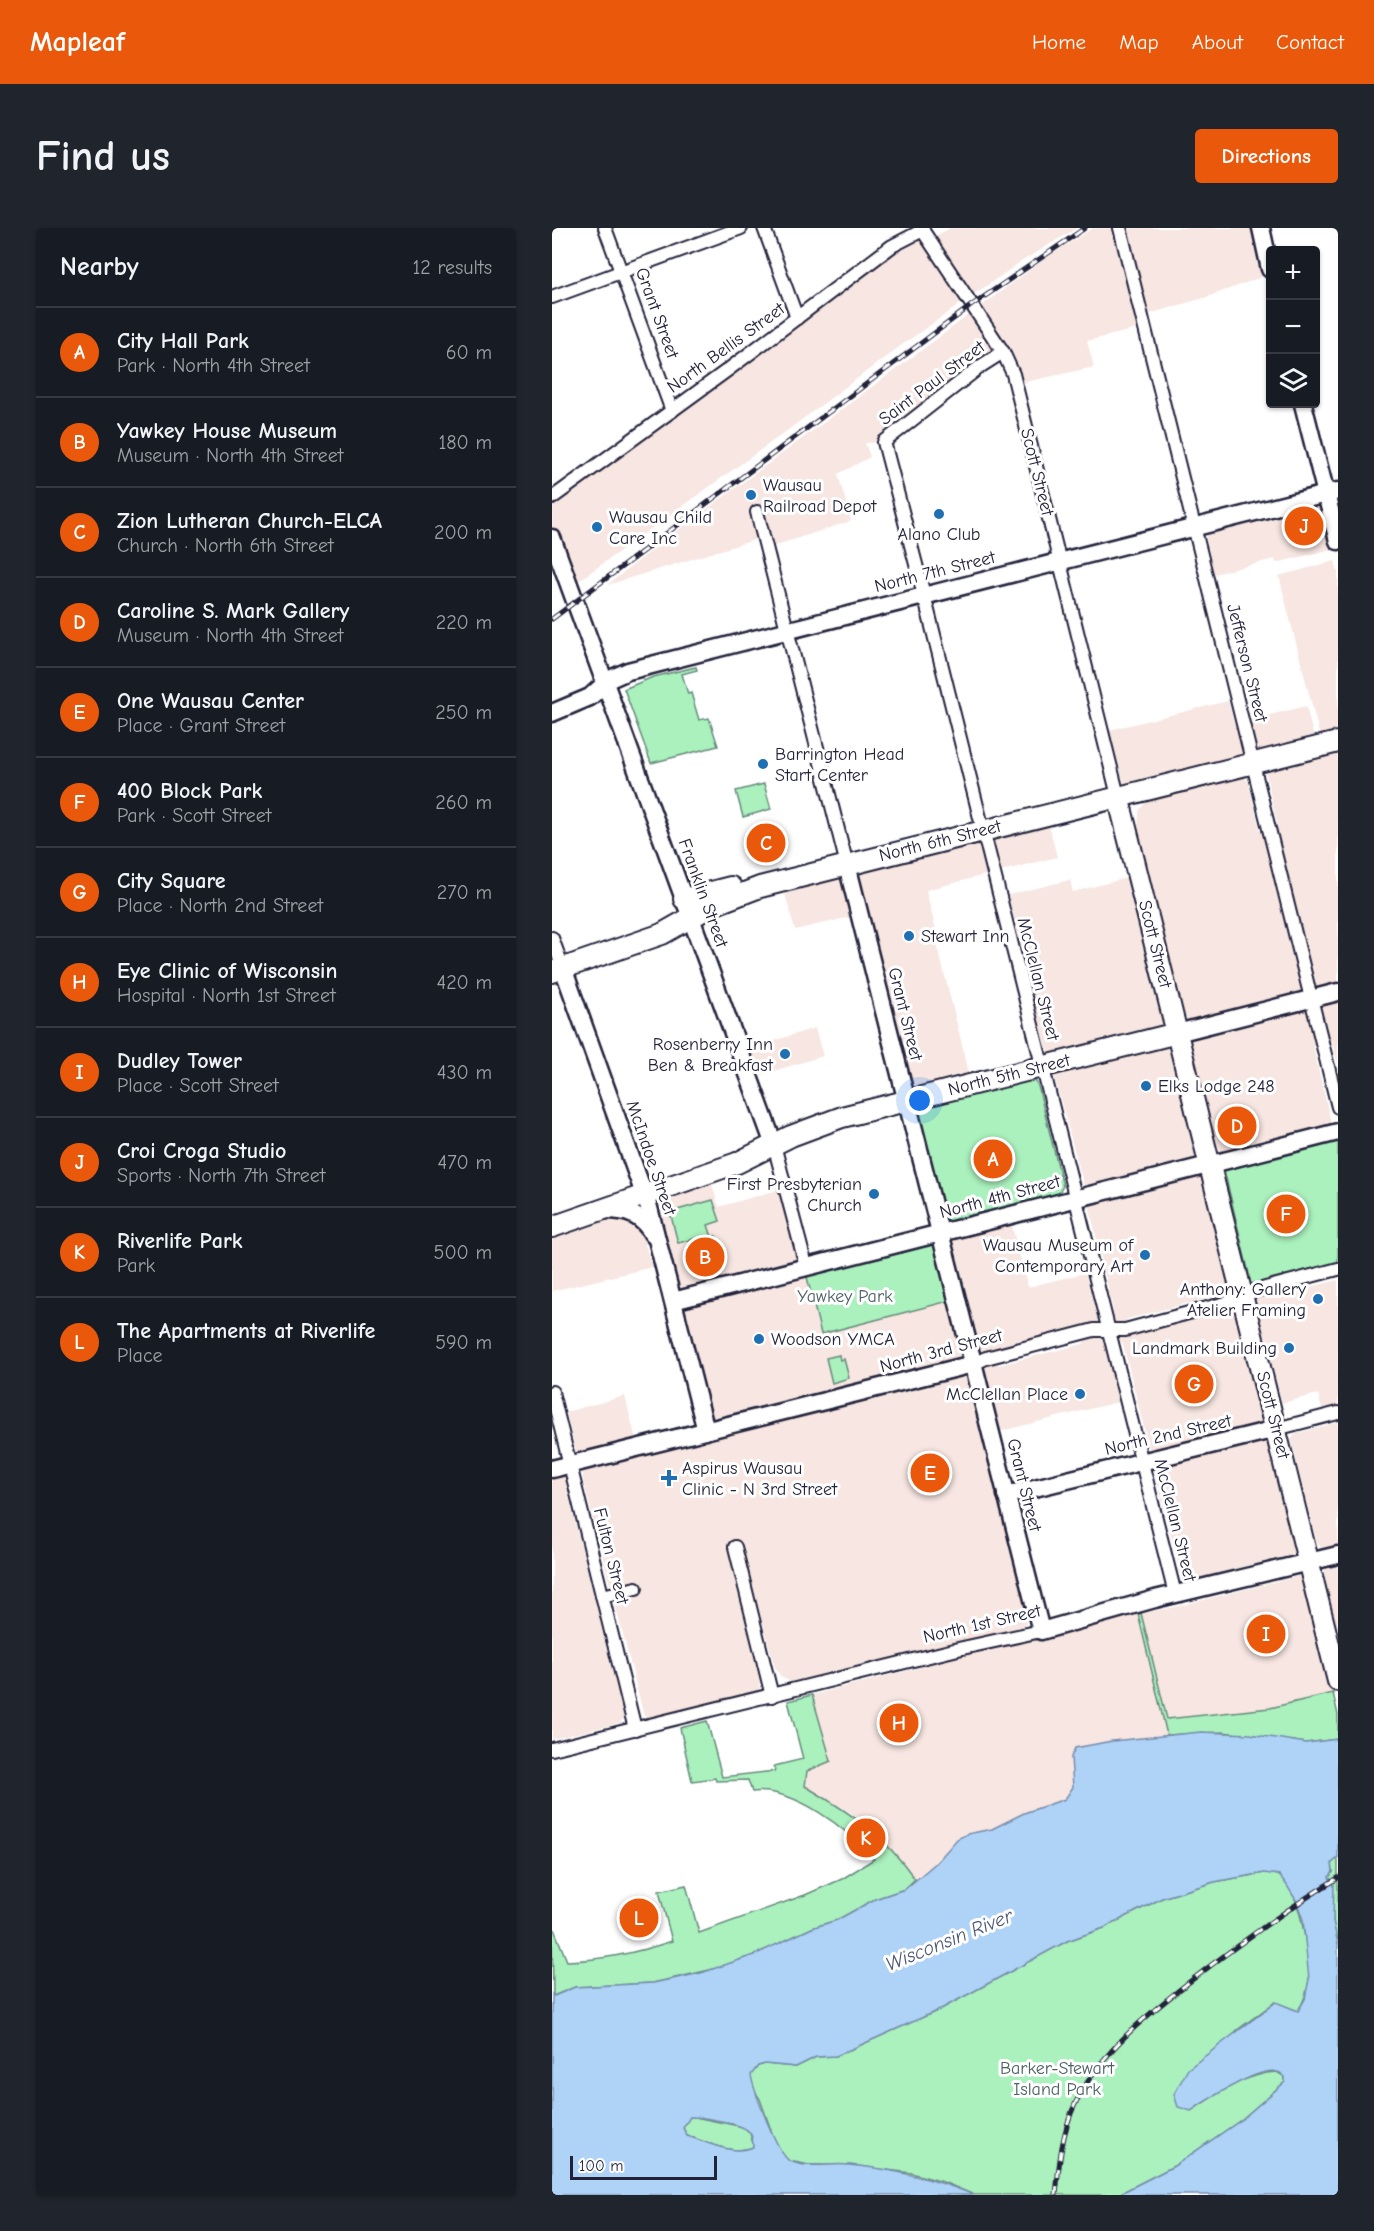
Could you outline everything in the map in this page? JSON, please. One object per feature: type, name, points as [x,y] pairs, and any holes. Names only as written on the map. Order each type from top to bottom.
[{"type":"main road","name":"North 6th Street","points":[[557,970],[662,934],[722,901],[760,887],[1338,742]]},
{"type":"main road","name":"Scott Street","points":[[1118,796],[1338,1681]]},
{"type":"main road","points":[[684,899],[740,885],[760,887]]},
{"type":"main road","name":"North 5th Street","points":[[552,1227],[737,1163],[823,1123],[1178,1033]]},
{"type":"street","name":"Grant Street","points":[[605,228],[672,411]]},
{"type":"street","points":[[552,297],[741,228]]},
{"type":"street","points":[[764,228],[798,318]]},
{"type":"street","name":"Jefferson Street","points":[[1120,228],[1338,1107]]},
{"type":"street","points":[[1261,228],[1266,251]]},
{"type":"street","name":"North Bellis Street","points":[[552,498],[798,318],[892,246],[922,229]]},
{"type":"street","name":"Scott Street","points":[[922,229],[1003,352],[1013,374],[1118,796]]},
{"type":"street","name":"Saint Paul Street","points":[[884,442],[981,366],[1003,352]]},
{"type":"street","points":[[1305,408],[1332,492],[1338,542]]},
{"type":"street","name":"McClellan Street","points":[[884,442],[1175,1594]]},
{"type":"street","name":"North 7th Street","points":[[552,713],[590,697],[618,674],[628,671],[1332,492]]},
{"type":"street","name":"Grant Street","points":[[757,512],[1041,1631]]},
{"type":"street","name":"Franklin Street","points":[[552,538],[774,1145],[806,1266]]},
{"type":"street","name":"McIndoe Street","points":[[552,938],[557,970],[645,1195],[706,1431]]},
{"type":"street","name":"North 5th Street","points":[[1178,1033],[1338,992]]},
{"type":"street","name":"North 4th Street","points":[[673,1301],[1338,1132]]},
{"type":"street","points":[[601,1210],[624,1210],[638,1217],[649,1228],[658,1244]]},
{"type":"street","name":"North 3rd Street","points":[[552,1469],[973,1364],[986,1358],[1088,1332],[1108,1329],[1125,1330],[1243,1298],[1254,1291],[1338,1269]]},
{"type":"street","name":"Fulton Street","points":[[552,1392],[635,1729]]},
{"type":"street","name":"North 2nd Street","points":[[1006,1494],[1338,1413]]},
{"type":"street","points":[[735,1547],[772,1696]]},
{"type":"street","name":"North 1st Street","points":[[552,1749],[958,1649],[1041,1631],[1175,1594],[1338,1555]]},
{"type":"street","points":[[603,1596],[636,1588]]},
{"type":"shaded area","points":[[950,228],[1077,228],[1019,263],[903,344],[570,587],[552,538],[552,498],[923,230],[929,240]]},
{"type":"shaded area","points":[[1093,228],[1261,228],[1266,254],[1266,275],[1207,297],[1142,316],[1145,327],[1087,341],[1094,367],[1016,384],[1003,352],[884,442],[865,443],[870,457],[838,474],[851,521],[761,550],[757,539],[607,585],[680,529],[1046,258]]},
{"type":"shaded area","points":[[1319,507],[1323,511],[1332,549],[1276,563],[1275,559],[1214,574],[1206,537],[1207,532]]},
{"type":"shaded area","points":[[1335,561],[1338,572],[1338,733],[1320,737],[1279,576]]},
{"type":"shaded area","points":[[1228,701],[1234,724],[1306,706],[1314,739],[1127,785],[1124,783],[1109,730]]},
{"type":"shaded area","points":[[1338,751],[1338,984],[1194,1020],[1187,1019],[1182,1008],[1138,836],[1139,811],[1145,803],[1152,799],[1243,776],[1248,781],[1260,831],[1278,827],[1266,770]]},
{"type":"shaded area","points":[[1049,825],[1057,857],[926,890],[970,1077],[915,1090],[910,1080],[858,874]]},
{"type":"shaded area","points":[[842,877],[854,916],[795,930],[784,890]]},
{"type":"shaded area","points":[[1127,878],[1163,1025],[1161,1028],[1051,1055],[1046,1046],[1008,895],[1070,880],[1073,892]]},
{"type":"shaded area","points":[[1338,1001],[1338,1065],[1332,1041],[1313,1046],[1331,1123],[1327,1127],[1220,1153],[1217,1149],[1191,1043],[1192,1039]]},
{"type":"shaded area","points":[[815,1028],[823,1056],[757,1076],[747,1049]]},
{"type":"shaded area","points":[[1162,1046],[1168,1047],[1173,1054],[1196,1157],[1192,1160],[1084,1186],[1054,1076],[1056,1073]]},
{"type":"shaded area","points":[[1195,1178],[1203,1181],[1228,1281],[1233,1289],[1232,1296],[1220,1301],[1211,1297],[1127,1319],[1123,1325],[1117,1325],[1114,1321],[1089,1205]]},
{"type":"shaded area","points":[[711,1181],[719,1207],[780,1189],[796,1253],[794,1262],[684,1290],[679,1289],[657,1204],[660,1199]]},
{"type":"shaded area","points":[[620,1214],[640,1229],[652,1267],[552,1291],[552,1237]]},
{"type":"shaded area","points":[[1011,1223],[1028,1287],[1085,1273],[1098,1321],[1096,1325],[983,1353],[978,1345],[952,1242],[955,1237]]},
{"type":"shaded area","name":"Woodson YMCA","points":[[806,1273],[822,1334],[949,1301],[962,1352],[961,1357],[954,1361],[716,1420],[711,1419],[683,1306]]},
{"type":"shaded area","points":[[1338,1280],[1338,1405],[1322,1409],[1318,1394],[1282,1403],[1259,1314],[1253,1307],[1254,1297],[1267,1293],[1270,1297]]},
{"type":"shaded area","points":[[1237,1306],[1296,1551],[1291,1555],[1186,1581],[1181,1576],[1123,1344],[1119,1338],[1124,1334]]},
{"type":"shaded area","points":[[1099,1335],[1105,1343],[1118,1402],[1001,1431],[985,1369],[986,1364],[992,1361],[999,1365],[1083,1344],[1088,1337]]},
{"type":"shaded area","points":[[965,1377],[968,1381],[1025,1604],[1026,1624],[1009,1632],[952,1643],[791,1682],[781,1677],[775,1667],[750,1578],[735,1581],[760,1682],[759,1689],[753,1693],[652,1718],[644,1716],[583,1480],[583,1471]]},
{"type":"shaded area","points":[[625,1396],[636,1440],[579,1455],[576,1452],[566,1412]]},
{"type":"shaded area","points":[[1338,1417],[1338,1545],[1321,1548],[1317,1543],[1291,1440],[1295,1434],[1336,1423]]},
{"type":"shaded area","points":[[562,1475],[567,1480],[566,1486],[624,1718],[620,1723],[552,1739],[552,1476]]},
{"type":"shaded area","points":[[1338,1566],[1338,1637],[1323,1574],[1326,1569]]},
{"type":"shaded area","points":[[1299,1576],[1305,1579],[1333,1693],[1270,1708],[1167,1719],[1141,1613],[1171,1608]]},
{"type":"shaded area","points":[[1138,1614],[1167,1735],[1097,1743],[1075,1748],[1071,1757],[1073,1787],[1064,1799],[1024,1813],[992,1829],[961,1836],[953,1842],[937,1862],[915,1879],[904,1863],[871,1828],[851,1813],[804,1786],[806,1771],[831,1761],[812,1695],[918,1668],[928,1663],[1019,1644]]},
{"type":"green space","points":[[696,667],[697,670],[682,674],[688,694],[691,693],[699,720],[709,718],[718,746],[651,763],[624,689],[653,677]]},
{"type":"green space","points":[[764,784],[771,809],[743,817],[736,791]]},
{"type":"green space","points":[[1031,1078],[1038,1086],[1063,1186],[1059,1193],[949,1221],[945,1216],[929,1160],[920,1108]]},
{"type":"green space","points":[[1335,1140],[1338,1142],[1338,1265],[1251,1287],[1247,1278],[1249,1274],[1224,1170],[1231,1165],[1235,1167]]},
{"type":"green space","points":[[713,1200],[720,1221],[708,1225],[712,1237],[716,1236],[718,1242],[714,1243],[714,1246],[700,1250],[697,1238],[678,1243],[670,1212]]},
{"type":"green space","name":"Yawkey Park","points":[[934,1243],[949,1301],[821,1334],[806,1273]]},
{"type":"green space","points":[[839,1355],[840,1360],[844,1359],[849,1378],[832,1383],[826,1358]]},
{"type":"green space","points":[[1141,1613],[1167,1719],[1270,1708],[1333,1693],[1338,1715],[1338,1739],[1306,1743],[1223,1732],[1167,1735],[1138,1614]]},
{"type":"green space","points":[[812,1695],[831,1761],[807,1771],[805,1786],[866,1826],[891,1849],[915,1879],[905,1889],[875,1899],[837,1920],[812,1928],[754,1955],[714,1969],[653,1983],[575,1987],[553,1996],[552,1924],[567,1961],[620,1955],[672,1941],[659,1891],[686,1885],[699,1933],[805,1895],[842,1879],[874,1859],[835,1823],[802,1803],[768,1792],[752,1792],[748,1780],[716,1781],[715,1778],[692,1781],[680,1728],[707,1721],[722,1777],[775,1771],[774,1766],[803,1759],[788,1701]]},
{"type":"green space","points":[[1338,1858],[1338,1944],[1334,1928],[1329,1877],[1333,1872],[1332,1863]]},
{"type":"green space","name":"Barker-Stewart Island Park","points":[[1264,1873],[1276,1874],[1286,1881],[1298,1907],[1308,1956],[1307,1992],[1298,2011],[1275,2002],[1236,2031],[1191,2111],[1221,2091],[1254,2076],[1277,2072],[1285,2077],[1285,2082],[1241,2120],[1174,2166],[1117,2195],[974,2195],[943,2182],[911,2173],[847,2165],[809,2165],[789,2161],[780,2153],[750,2075],[758,2066],[765,2064],[796,2067],[816,2057],[836,2056],[939,2010],[1067,1941],[1104,1928],[1162,1898],[1214,1882]]},
{"type":"green space","points":[[690,2116],[744,2127],[750,2133],[754,2147],[729,2149],[687,2136],[683,2128]]},
{"type":"water","name":"Wisconsin River","points":[[1201,1732],[1250,1734],[1306,1743],[1338,1739],[1338,1858],[1332,1863],[1333,1872],[1329,1877],[1334,1885],[1333,1921],[1338,1944],[1338,2195],[1117,2195],[1174,2166],[1241,2120],[1285,2082],[1285,2077],[1278,2072],[1258,2074],[1191,2111],[1178,2107],[1174,2094],[1188,2069],[1276,2002],[1298,2011],[1305,1999],[1309,1979],[1303,1920],[1296,1900],[1279,1875],[1264,1873],[1214,1882],[1162,1898],[1104,1928],[1067,1941],[939,2010],[836,2056],[816,2057],[796,2067],[765,2064],[758,2066],[751,2075],[773,2135],[790,2161],[804,2165],[849,2165],[881,2169],[928,2179],[974,2195],[552,2195],[552,1994],[554,1996],[575,1987],[653,1983],[701,1973],[754,1955],[812,1928],[837,1920],[875,1899],[905,1889],[937,1862],[957,1839],[967,1834],[992,1829],[1024,1813],[1065,1799],[1073,1787],[1071,1757],[1075,1748],[1112,1741]],"holes":[[[690,2117],[722,2121],[746,2129],[751,2134],[753,2147],[729,2149],[687,2136],[683,2128]]]},
{"type":"railway","points":[[552,619],[972,305],[1085,228]]},
{"type":"railway","points":[[1056,2195],[1062,2147],[1071,2113],[1088,2081],[1118,2044],[1153,2011],[1210,1966],[1338,1878]]},
{"type":"place","name":"Wausau Railroad Depot","points":[[751,495]]},
{"type":"place","name":"Alano Club","points":[[939,514]]},
{"type":"place","name":"Croi Croga Studio","points":[[1304,526]]},
{"type":"place","name":"Wausau Child Care Inc","points":[[597,527]]},
{"type":"place","name":"Barrington Head Start Center","points":[[763,764]]},
{"type":"place","name":"Zion Lutheran Church-ELCA","points":[[766,843]]},
{"type":"place","name":"Stewart Inn","points":[[909,936]]},
{"type":"place","name":"Rosenberry Inn Ben & Breakfast","points":[[785,1054]]},
{"type":"place","name":"Elks Lodge 248","points":[[1146,1086]]},
{"type":"place","name":"Caroline S. Mark Gallery","points":[[1237,1126]]},
{"type":"place","name":"City Hall Park","points":[[993,1159]]},
{"type":"place","name":"First Presbyterian Church","points":[[874,1194]]},
{"type":"place","name":"400 Block Park","points":[[1286,1214]]},
{"type":"place","name":"Wausau Museum of Contemporary Art","points":[[1145,1255]]},
{"type":"place","name":"Yawkey House Museum","points":[[705,1257]]},
{"type":"place","name":"Anthony: Gallery Atelier Framing","points":[[1318,1299]]},
{"type":"place","name":"Woodson YMCA","points":[[759,1339]]},
{"type":"place","name":"Landmark Building","points":[[1289,1348]]},
{"type":"place","name":"City Square","points":[[1194,1384]]},
{"type":"place","name":"McClellan Place","points":[[1080,1394]]},
{"type":"place","name":"One Wausau Center","points":[[930,1473]]},
{"type":"place","name":"Aspirus Wausau Clinic - N 3rd Street","points":[[669,1478]]},
{"type":"place","name":"Dudley Tower","points":[[1266,1634]]},
{"type":"place","name":"Eye Clinic of Wisconsin","points":[[899,1723]]},
{"type":"place","name":"Riverlife Park","points":[[866,1838]]},
{"type":"place","name":"The Apartments at Riverlife","points":[[639,1918]]}]
